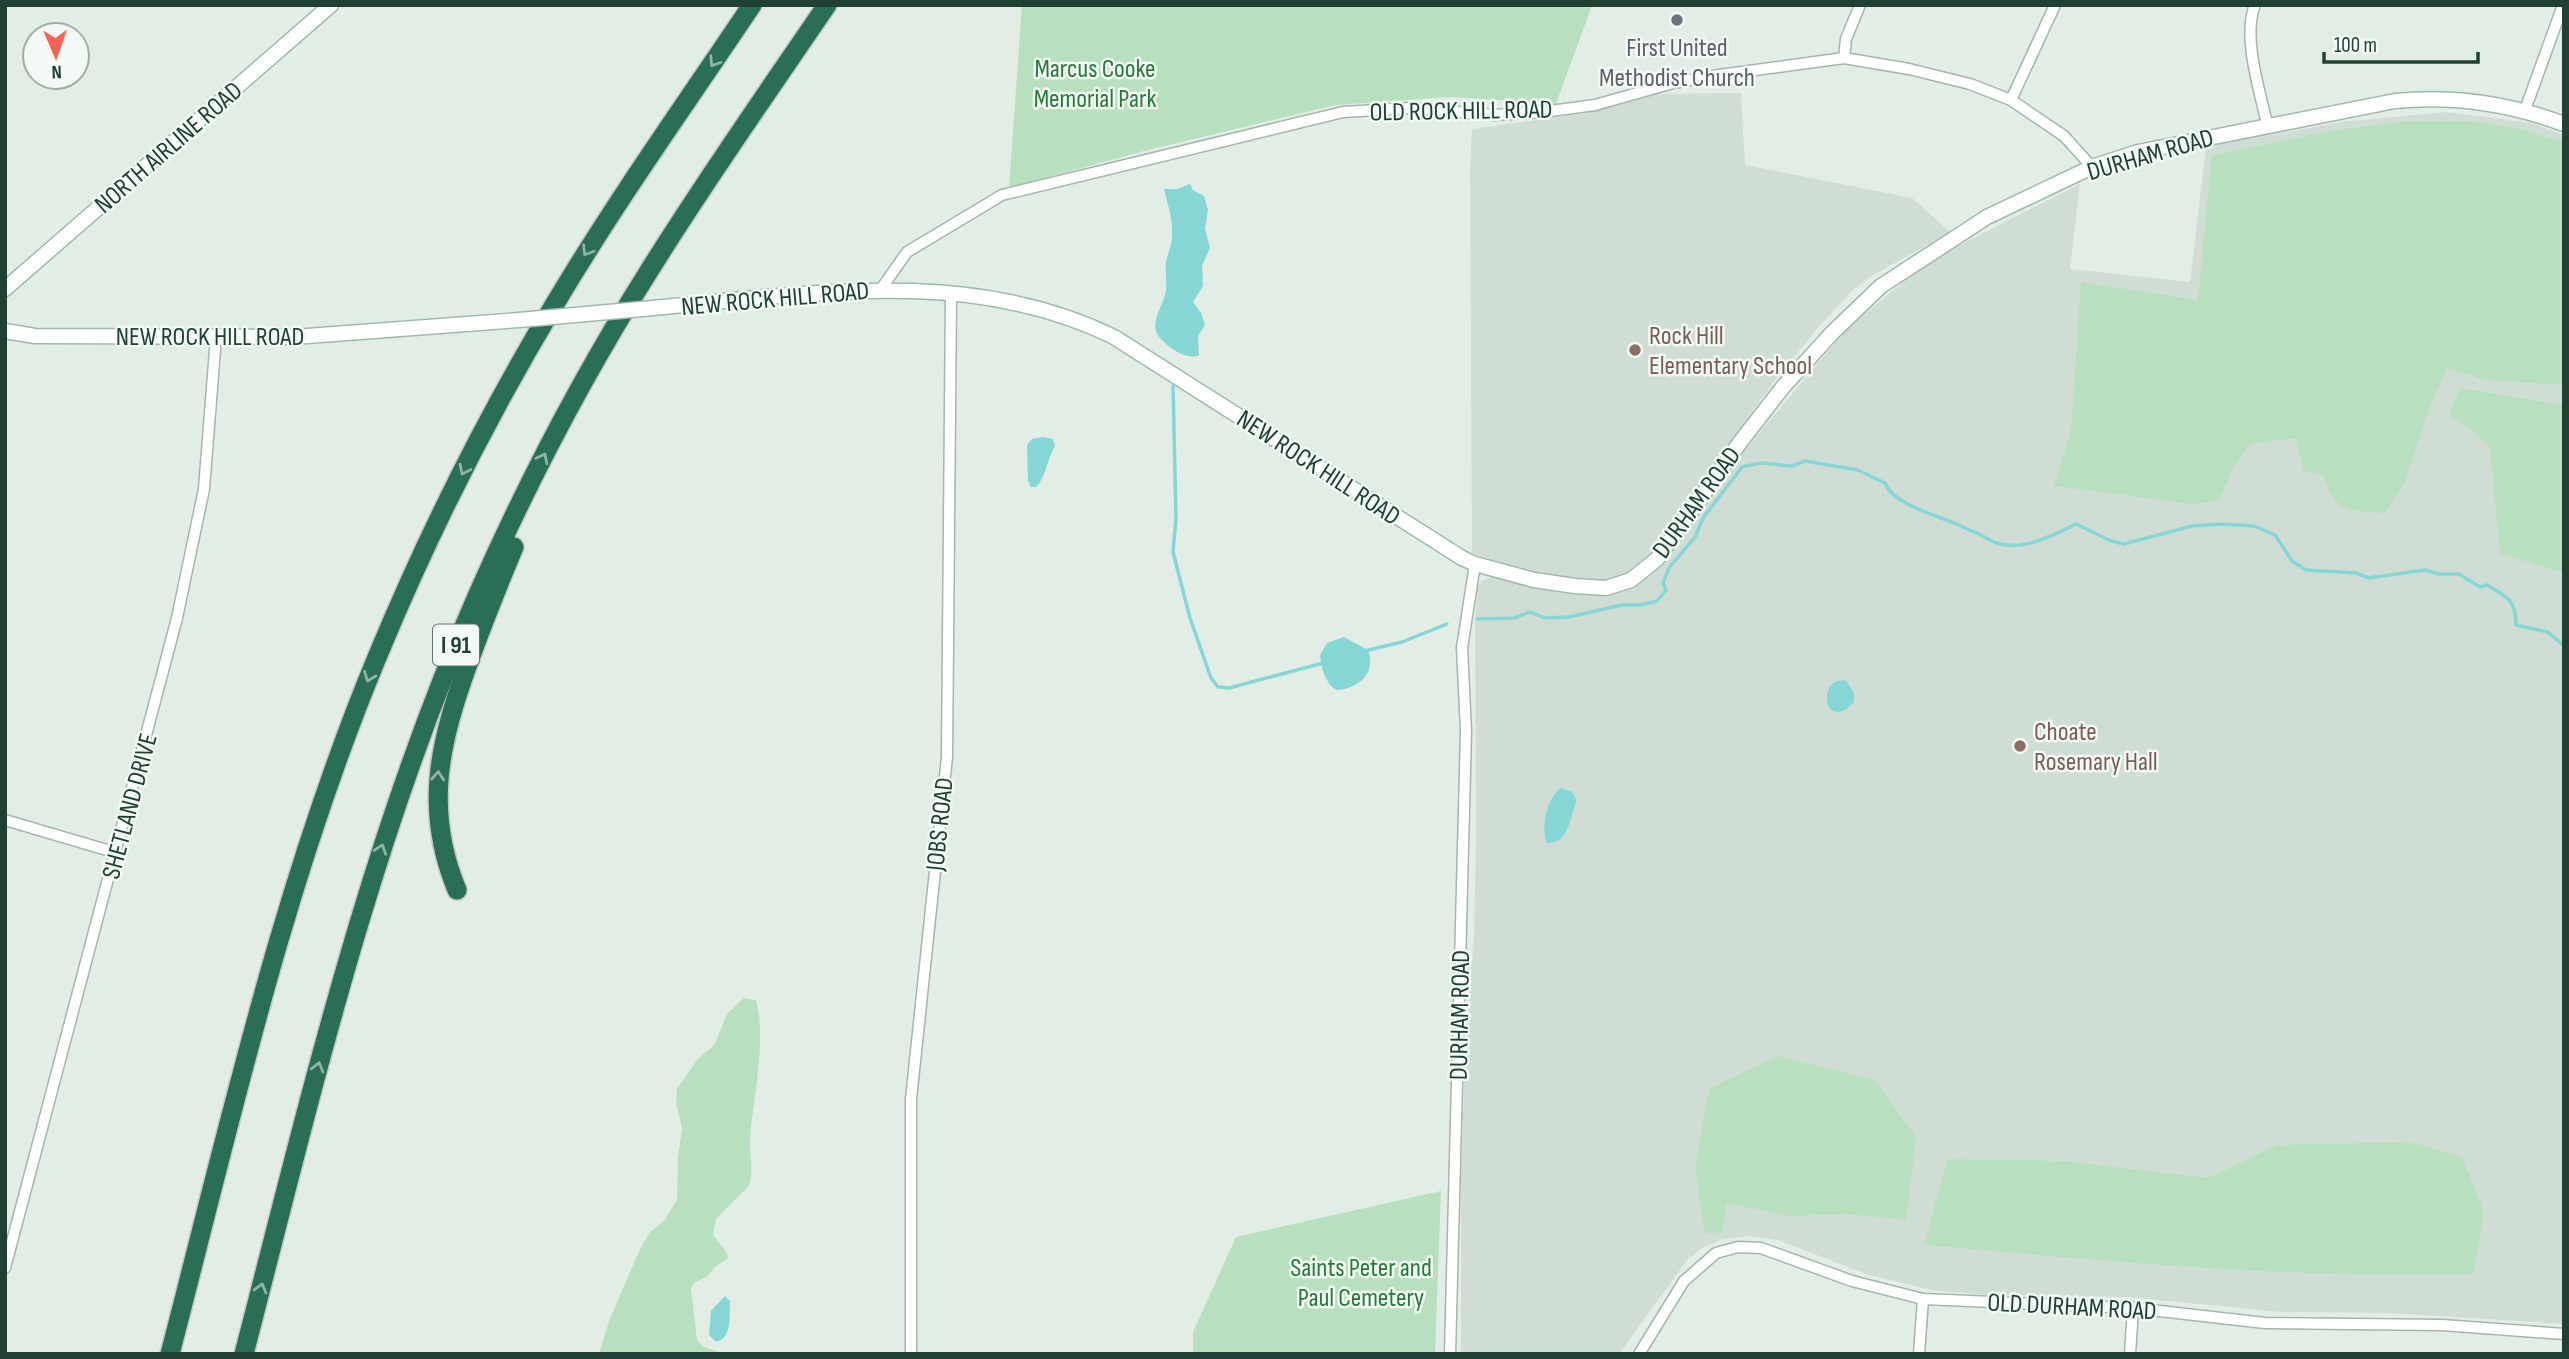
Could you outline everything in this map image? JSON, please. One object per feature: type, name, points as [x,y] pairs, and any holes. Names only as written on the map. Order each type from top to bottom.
[{"type":"highway","name":"I 91","points":[[170,1354],[287,913],[343,745],[396,614],[480,436],[542,326],[612,212],[752,5]]},
{"type":"highway","name":"I 91","points":[[244,1354],[347,959],[379,854],[445,673],[478,594],[524,496],[585,380],[648,273],[827,5]]},
{"type":"highway","points":[[457,890],[443,852],[438,820],[437,783],[442,743],[477,638],[518,536],[524,496]]},
{"type":"main road","name":"NORTH AIRLINE ROAD","points":[[5,289],[331,5]]},
{"type":"main road","name":"DURHAM ROAD","points":[[1475,564],[1534,580],[1575,586],[1606,588],[1632,580],[1657,558],[1741,440],[1783,387],[1832,333],[1881,286],[1987,218],[2092,167],[2138,152],[2267,124],[2423,98],[2463,99],[2525,110],[2564,124]]},
{"type":"main road","name":"NEW ROCK HILL ROAD","points":[[5,331],[35,336],[328,336],[881,289],[951,294],[1045,311],[1075,320],[1114,337],[1436,542],[1475,564]]},
{"type":"street","points":[[1844,58],[1846,39],[1860,5]]},
{"type":"street","points":[[2011,100],[2055,5]]},
{"type":"street","points":[[2255,5],[2252,13],[2251,46],[2267,124]]},
{"type":"street","points":[[2525,110],[2563,5]]},
{"type":"street","name":"OLD ROCK HILL ROAD","points":[[881,289],[907,252],[1002,195],[1343,112],[1410,108],[1495,115],[1543,112],[1595,105],[1673,83],[1844,58],[1970,84],[2011,100],[2064,136],[2092,167]]},
{"type":"street","name":"JOBS ROAD","points":[[912,1354],[911,1099],[947,757],[951,294]]},
{"type":"street","name":"SHETLAND DRIVE","points":[[5,1268],[117,853],[177,618],[204,489],[216,337]]},
{"type":"street","name":"DURHAM ROAD","points":[[1450,1354],[1466,731],[1462,648],[1475,564]]},
{"type":"street","points":[[5,820],[117,853]]},
{"type":"street","name":"OLD DURHAM ROAD","points":[[1639,1354],[1684,1280],[1716,1253],[1738,1247],[1761,1248],[1852,1281],[1923,1299],[2133,1308],[2265,1322],[2442,1325],[2564,1334]]},
{"type":"street","points":[[1919,1354],[1923,1299]]},
{"type":"street","points":[[2130,1354],[2133,1308]]},
{"type":"shaded area","name":"Rock Hill Elementary School","points":[[1741,93],[1745,165],[1912,198],[1950,232],[1870,277],[1853,290],[1822,323],[1778,376],[1636,573],[1598,584],[1517,568],[1472,553],[1472,129],[1585,113],[1655,94]]},
{"type":"shaded area","name":"Choate Rosemary Hall","points":[[2447,112],[2532,123],[2564,135],[2564,1324],[2389,1313],[2281,1312],[2127,1297],[1987,1295],[1931,1290],[1866,1274],[1778,1240],[1749,1236],[1720,1240],[1702,1248],[1687,1260],[1619,1354],[1461,1354],[1461,1178],[1465,1054],[1474,938],[1476,837],[1475,626],[1477,589],[1481,581],[1494,576],[1562,593],[1584,595],[1607,593],[1649,576],[1666,561],[1732,465],[1847,329],[1914,273],[1962,244],[2080,184],[2070,269],[2190,282],[2206,147],[2341,122]]},
{"type":"green space","name":"Marcus Cooke Memorial Park","points":[[1022,5],[1592,5],[1556,104],[1451,97],[1336,105],[1144,151],[1009,188]]},
{"type":"green space","points":[[2406,121],[2472,121],[2525,130],[2564,142],[2564,385],[2485,380],[2447,368],[2429,409],[2404,484],[2385,513],[2362,512],[2345,508],[2338,503],[2323,475],[2303,471],[2296,438],[2251,444],[2232,469],[2219,501],[2191,504],[2054,486],[2071,431],[2081,282],[2198,300],[2212,155],[2337,130]]},
{"type":"green space","points":[[2460,388],[2564,405],[2564,573],[2500,553],[2490,448],[2449,414]]},
{"type":"green space","points":[[744,998],[756,1000],[760,1032],[750,1140],[751,1176],[748,1187],[716,1219],[713,1235],[728,1258],[691,1288],[697,1340],[704,1347],[725,1354],[599,1354],[609,1321],[640,1249],[650,1232],[664,1221],[677,1200],[682,1128],[676,1102],[677,1089],[697,1060],[715,1044],[727,1014]]},
{"type":"green space","points":[[1778,1056],[1875,1080],[1916,1137],[1906,1220],[1847,1214],[1790,1216],[1726,1203],[1723,1232],[1705,1234],[1695,1169],[1709,1089]]},
{"type":"green space","points":[[2411,1142],[2462,1157],[2484,1213],[2473,1274],[2267,1271],[2129,1263],[1924,1245],[1948,1159],[2064,1161],[2208,1178],[2277,1145]]},
{"type":"green space","name":"Saints Peter and Paul Cemetery","points":[[1441,1191],[1435,1354],[1193,1354],[1193,1332],[1236,1237]]},
{"type":"water","points":[[1190,184],[1193,190],[1204,196],[1208,210],[1205,229],[1210,248],[1202,266],[1203,286],[1193,302],[1205,325],[1198,336],[1199,355],[1194,356],[1181,354],[1168,346],[1155,326],[1166,290],[1166,262],[1172,235],[1164,189],[1177,189]]},
{"type":"water","points":[[1032,439],[1053,439],[1055,446],[1039,483],[1036,487],[1031,487],[1028,481],[1027,445]]},
{"type":"water","points":[[1344,637],[1368,650],[1370,666],[1358,683],[1336,690],[1326,679],[1320,655],[1327,643]]},
{"type":"water","points":[[1846,680],[1854,693],[1854,702],[1845,710],[1833,711],[1827,700],[1827,693],[1836,681]]},
{"type":"water","points":[[1561,788],[1572,792],[1576,803],[1564,835],[1547,843],[1545,829],[1548,806]]},
{"type":"water","points":[[725,1296],[730,1301],[728,1331],[716,1342],[709,1335],[711,1311]]},
{"type":"waterway","points":[[1173,386],[1176,518],[1173,552],[1190,618],[1211,678],[1218,687],[1229,688],[1323,663]]},
{"type":"waterway","points":[[1477,619],[1514,618],[1530,612],[1545,618],[1569,617],[1622,605],[1657,601],[1666,590],[1663,583],[1669,568],[1695,537],[1703,518],[1742,467],[1761,463],[1792,466],[1805,461],[1858,470],[1885,483],[1891,492],[1910,505],[2000,544],[2029,543],[2076,524],[2111,541],[2124,544],[2192,526],[2224,524],[2254,526],[2275,535],[2292,561],[2306,570],[2356,573],[2369,578],[2425,570],[2439,574],[2459,574],[2480,587],[2487,585],[2505,596],[2514,609],[2516,625],[2548,632],[2564,646]]},
{"type":"waterway","points":[[1364,651],[1402,642],[1447,624]]},
{"type":"place","name":"First United Methodist Church","points":[[1677,20]]},
{"type":"place","name":"Rock Hill Elementary School","points":[[1635,350]]},
{"type":"place","name":"Choate Rosemary Hall","points":[[2020,746]]}]
